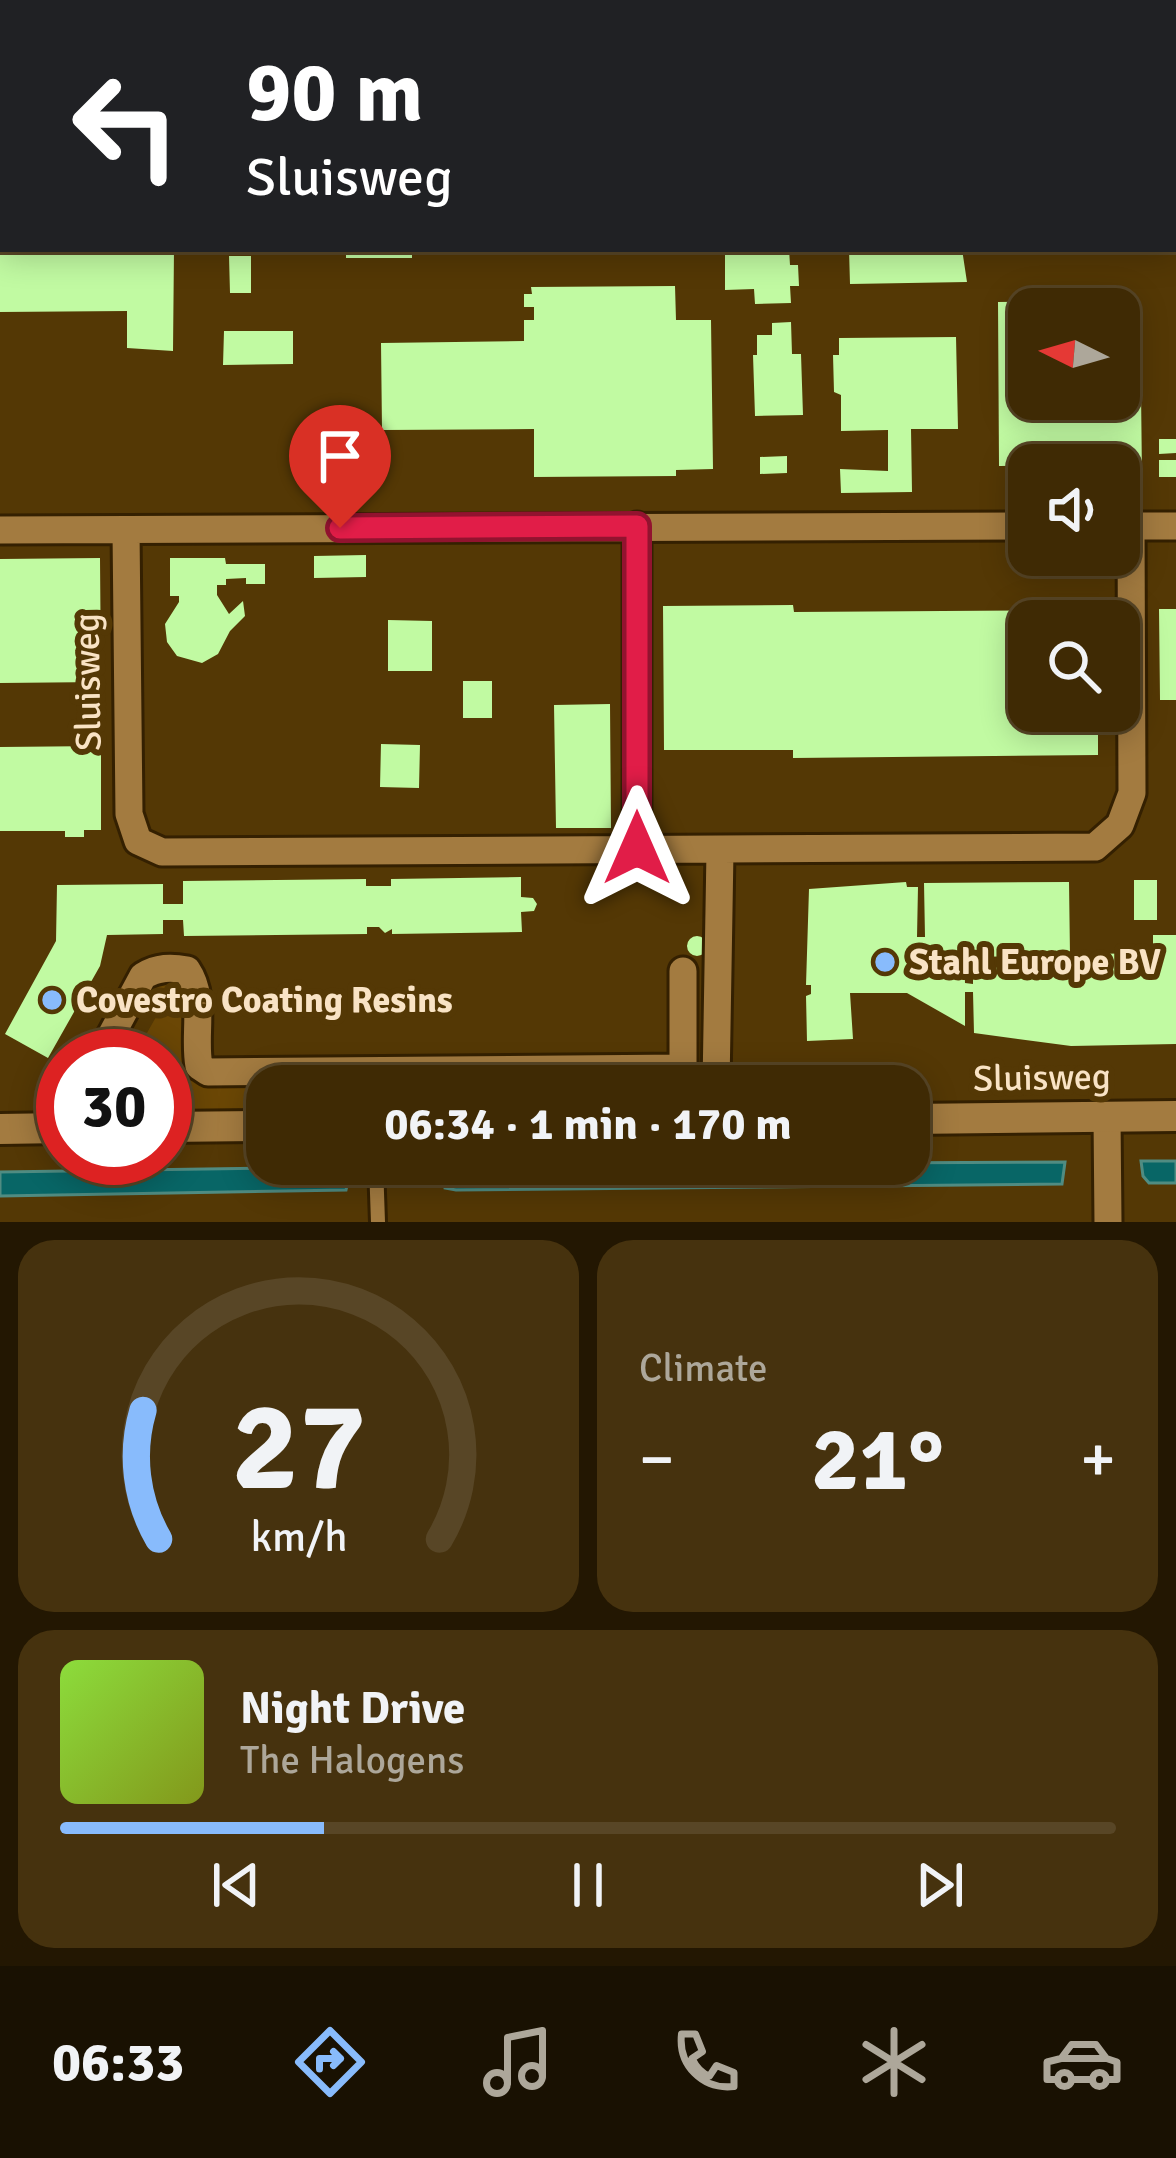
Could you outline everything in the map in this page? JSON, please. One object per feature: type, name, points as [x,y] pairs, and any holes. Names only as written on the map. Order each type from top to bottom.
[{"type":"street","points":[[637,526],[637,848]]},
{"type":"street","points":[[0,530],[1008,526]]},
{"type":"street","points":[[1140,526],[1176,526]]},
{"type":"street","name":"Sluisweg","points":[[126,530],[129,814],[138,841],[162,852],[1095,847],[1120,825],[1132,793],[1126,576]]},
{"type":"street","points":[[716,1065],[719,851]]},
{"type":"street","points":[[115,1029],[143,976],[161,968],[187,970],[196,988],[199,1066],[208,1072],[246,1072]]},
{"type":"street","points":[[682,971],[684,1065]]},
{"type":"street","name":"Sluisweg","points":[[930,1119],[1176,1116]]},
{"type":"street","points":[[1107,1117],[1108,1222]]},
{"type":"street","points":[[192,1127],[246,1126]]},
{"type":"street","points":[[0,1129],[36,1128]]},
{"type":"lane","points":[[377,1185],[378,1222]]},
{"type":"shaded area","points":[[175,979],[187,988],[187,1029],[149,1029],[165,1001],[146,990],[150,984]]},
{"type":"shaded area","points":[[192,1081],[246,1081],[246,1111],[192,1112]]},
{"type":"water","points":[[1141,1161],[1176,1161],[1176,1183],[1149,1183]]},
{"type":"water","points":[[1065,1162],[1062,1184],[456,1190],[445,1185],[930,1185],[930,1163]]},
{"type":"water","points":[[246,1168],[246,1185],[347,1185],[346,1190],[0,1196],[0,1172],[36,1171],[36,1185],[192,1185],[192,1169]]},
{"type":"building","points":[[0,252],[174,252],[173,351],[127,348],[127,311],[0,312]]},
{"type":"building","points":[[346,252],[412,252],[412,258],[346,258]]},
{"type":"building","points":[[725,252],[789,252],[790,265],[798,265],[799,286],[790,286],[791,303],[755,304],[754,289],[725,290]]},
{"type":"building","points":[[849,252],[962,252],[967,282],[850,284]]},
{"type":"building","points":[[229,256],[251,256],[251,293],[230,293]]},
{"type":"building","points":[[675,286],[676,320],[711,320],[713,469],[676,470],[676,476],[534,477],[534,429],[382,430],[381,343],[524,341],[524,320],[534,320],[534,307],[524,307],[524,294],[532,294],[531,287]]},
{"type":"building","points":[[1140,301],[1142,478],[1140,444],[1008,444],[1008,466],[999,466],[998,302],[1008,302],[1008,420],[1140,420]]},
{"type":"building","points":[[791,322],[792,354],[801,354],[803,415],[755,416],[757,335],[772,335],[772,323]]},
{"type":"building","points":[[224,331],[293,331],[293,364],[223,365]]},
{"type":"building","points":[[956,337],[958,429],[911,429],[912,492],[841,493],[840,469],[888,471],[888,430],[841,431],[841,395],[834,392],[833,355],[839,355],[839,338]]},
{"type":"building","points":[[1159,439],[1176,439],[1176,453],[1159,454]]},
{"type":"building","points":[[787,456],[787,473],[760,474],[760,457]]},
{"type":"building","points":[[1159,460],[1176,460],[1176,477],[1159,477]]},
{"type":"building","points":[[366,555],[366,577],[314,578],[314,556]]},
{"type":"building","points":[[100,558],[101,682],[0,683],[0,559]]},
{"type":"building","points":[[170,558],[265,564],[265,584],[246,584],[246,578],[226,579],[226,585],[217,585],[217,595],[229,614],[243,601],[245,616],[218,654],[202,663],[177,656],[167,642],[165,624],[179,602],[179,596],[170,596]]},
{"type":"building","points":[[793,605],[794,612],[1008,611],[1008,732],[1098,732],[1098,755],[793,758],[793,750],[664,750],[663,606]]},
{"type":"building","points":[[1159,609],[1176,609],[1176,700],[1160,700]]},
{"type":"building","points":[[388,620],[432,621],[432,671],[388,671]]},
{"type":"building","points":[[463,681],[492,681],[492,718],[463,718]]},
{"type":"building","points":[[610,704],[611,828],[556,828],[554,705]]},
{"type":"building","points":[[381,744],[420,745],[419,788],[380,787]]},
{"type":"building","points":[[101,746],[101,830],[84,830],[84,837],[65,837],[65,831],[0,831],[0,747]]},
{"type":"building","name":"Covestro Coating Resins","points":[[521,877],[521,897],[533,898],[537,904],[534,911],[521,912],[522,932],[392,934],[392,929],[385,933],[379,927],[367,927],[367,934],[184,936],[183,920],[163,920],[163,934],[107,935],[100,966],[64,1029],[36,1029],[36,1051],[5,1034],[56,941],[57,885],[163,884],[163,904],[183,904],[183,881],[366,879],[366,886],[391,886],[391,879]]},
{"type":"building","points":[[1134,880],[1157,880],[1157,920],[1134,920]]},
{"type":"building","name":"Stahl Europe BV","points":[[906,882],[907,887],[918,887],[917,937],[925,937],[924,883],[1069,882],[1070,956],[1035,956],[1036,967],[1089,967],[1089,954],[1153,953],[1153,935],[1176,935],[1176,1044],[1071,1046],[974,1033],[973,992],[965,992],[965,1026],[907,993],[850,993],[853,1039],[807,1041],[809,889]],"holes":[[[1028,956],[1028,967],[973,968],[973,984],[965,983],[964,957]]]},
{"type":"building","points":[[697,936],[707,946],[697,956],[687,946]]},
{"type":"place","name":"Stahl Europe BV","points":[[885,962]]},
{"type":"place","name":"Covestro Coating Resins","points":[[52,1000]]},
{"type":"route","points":[[340,528],[637,526],[637,848]]}]
